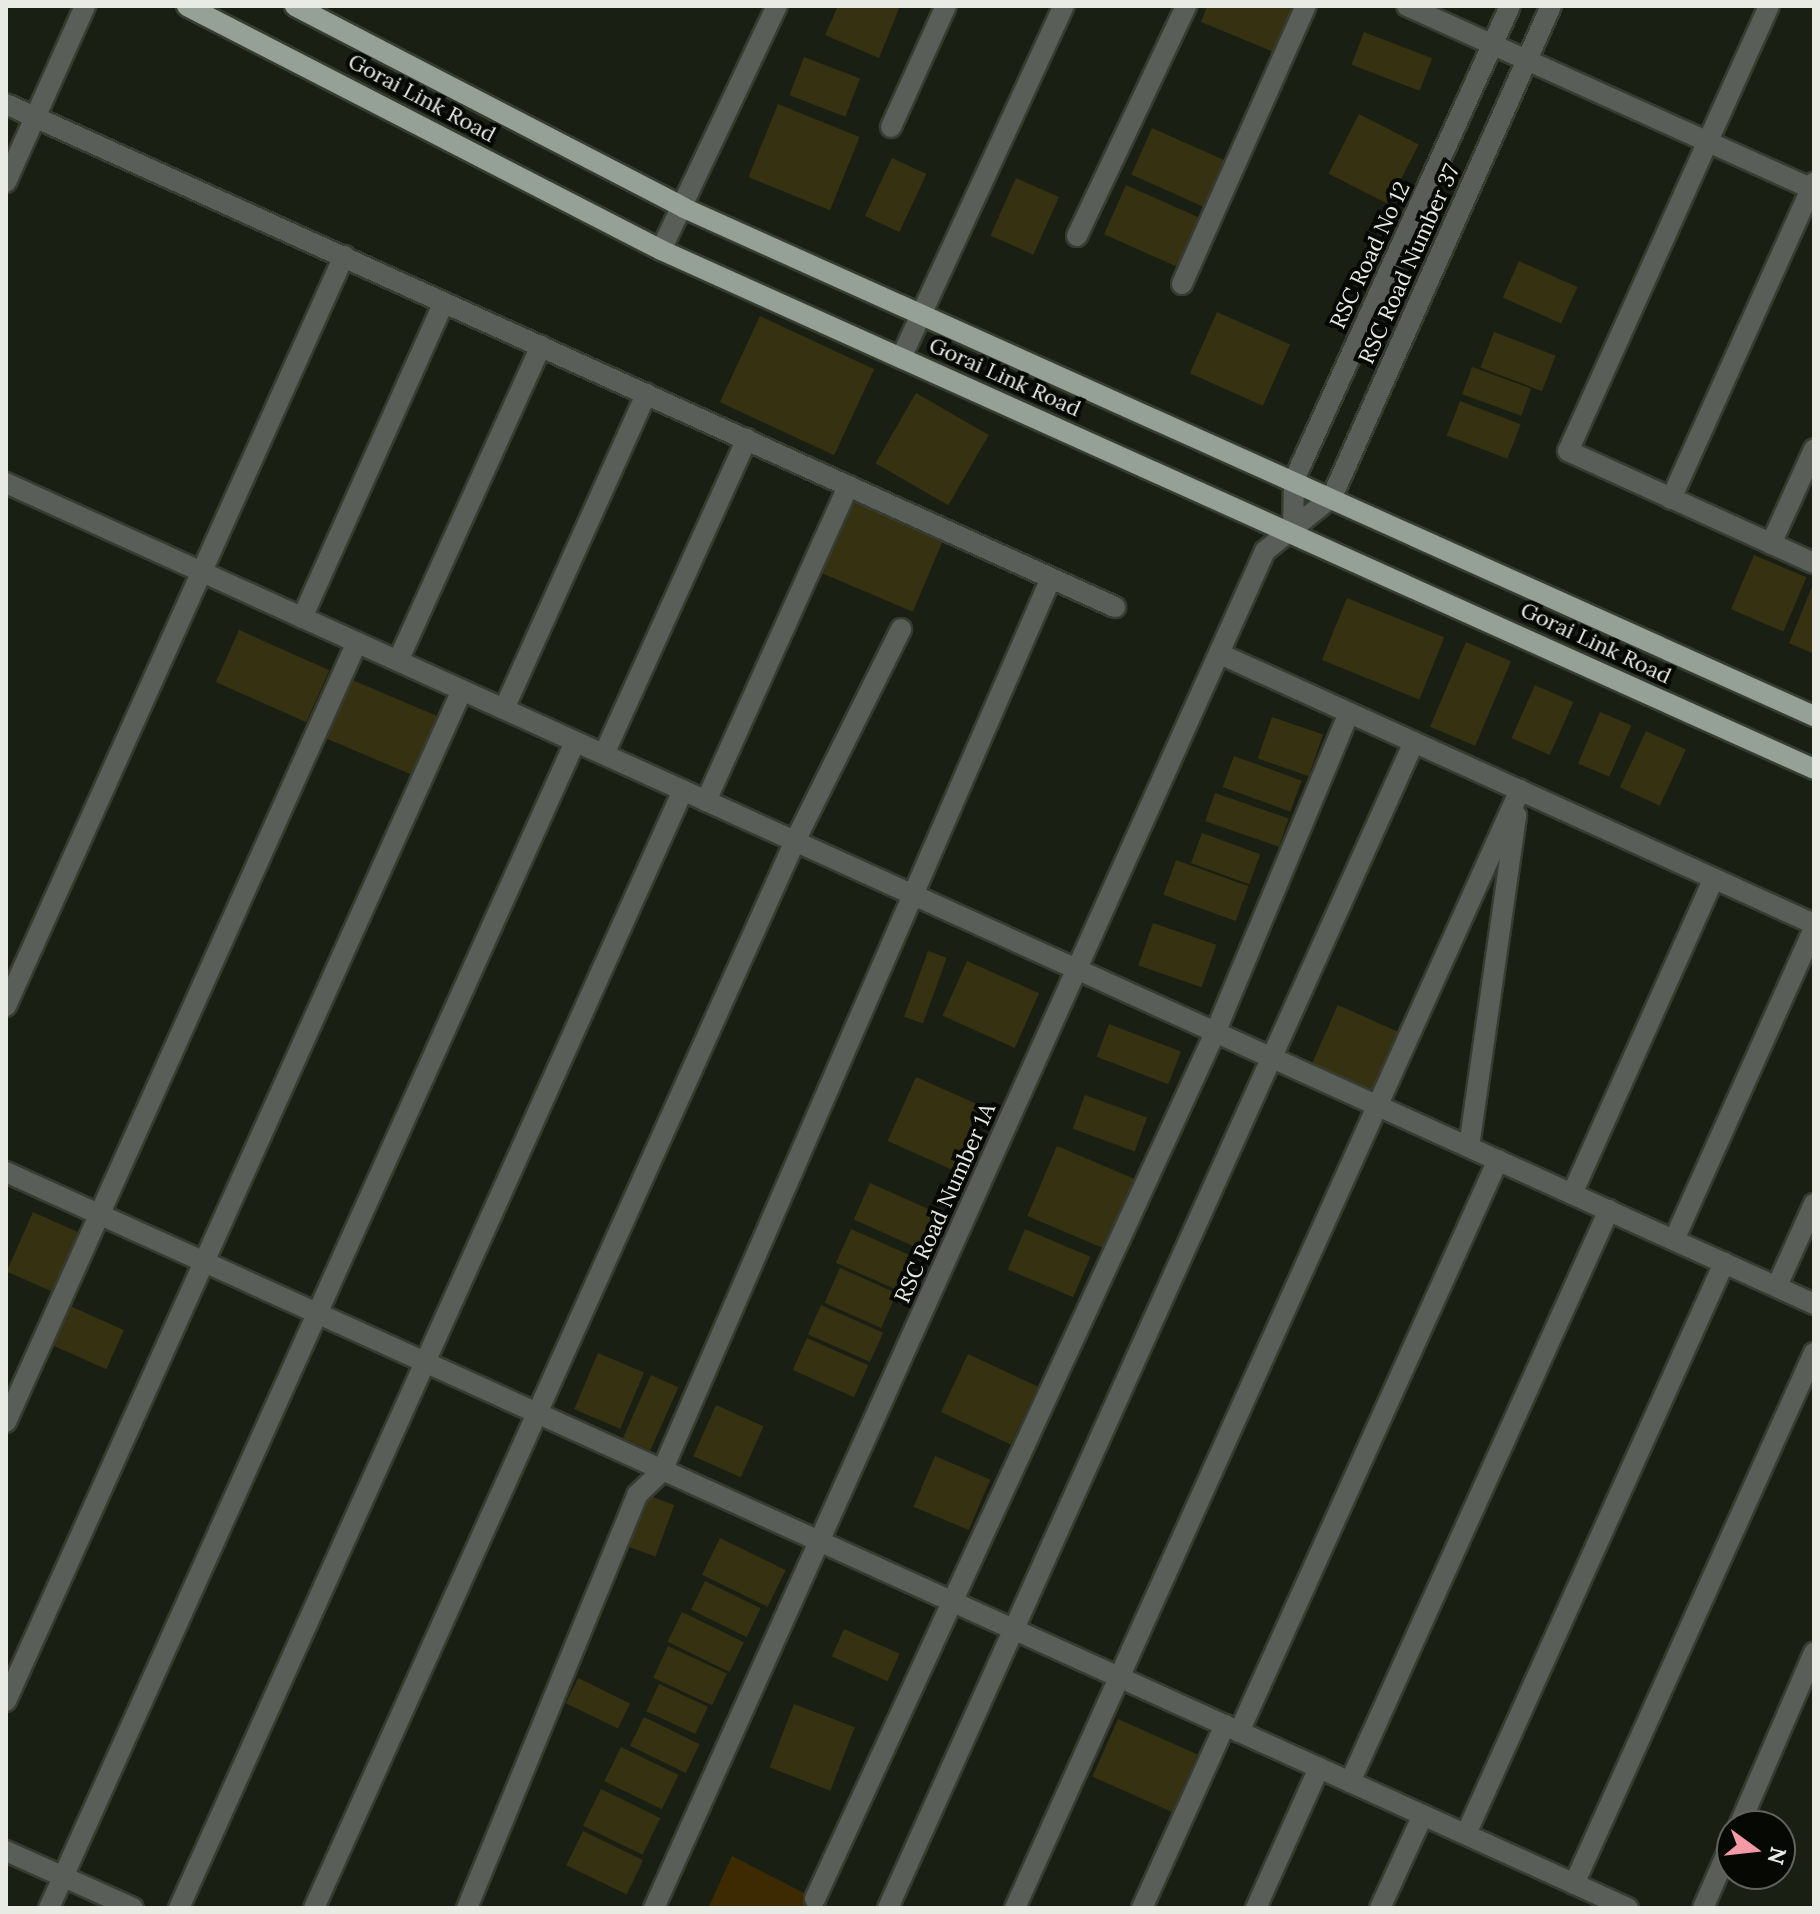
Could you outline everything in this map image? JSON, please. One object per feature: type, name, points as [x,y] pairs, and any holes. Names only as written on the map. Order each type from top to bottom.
[{"type":"main road","name":"Gorai Link Road","points":[[187,6],[661,250],[1293,529],[1814,769]]},
{"type":"main road","name":"Gorai Link Road","points":[[295,6],[684,208],[920,317],[1294,480],[1814,716]]},
{"type":"street","points":[[6,182],[40,119],[85,6]]},
{"type":"street","points":[[661,250],[684,208],[777,6]]},
{"type":"street","points":[[891,127],[946,6]]},
{"type":"street","points":[[901,358],[1064,6]]},
{"type":"street","points":[[1077,236],[1186,6]]},
{"type":"street","points":[[1182,284],[1306,6]]},
{"type":"street","points":[[1407,6],[1813,187],[1671,499]]},
{"type":"street","name":"RSC Road No 12","points":[[1293,529],[1294,480],[1510,6]]},
{"type":"street","name":"RSC Road Number 37","points":[[1293,529],[1332,497],[1551,6]]},
{"type":"street","points":[[1769,6],[1568,451],[1814,563]]},
{"type":"street","points":[[6,104],[1115,607]]},
{"type":"street","points":[[6,1006],[344,256]]},
{"type":"street","points":[[302,618],[444,302]]},
{"type":"street","points":[[398,661],[541,346]]},
{"type":"street","points":[[504,709],[646,394]]},
{"type":"street","points":[[604,754],[747,439]]},
{"type":"street","points":[[1771,544],[1814,449]]},
{"type":"street","points":[[6,483],[1814,1304]]},
{"type":"street","points":[[706,801],[848,486]]},
{"type":"street","name":"RSC Road Number 1A","points":[[654,1908],[1265,551],[1293,529]]},
{"type":"street","points":[[467,1908],[637,1495],[662,1471],[909,893],[1051,578]]},
{"type":"street","points":[[314,1908],[795,841],[901,629]]},
{"type":"street","points":[[6,1422],[357,642]]},
{"type":"street","points":[[1220,654],[1814,926],[1674,1240]]},
{"type":"street","points":[[6,1701],[462,690]]},
{"type":"street","points":[[815,1899],[948,1600],[1215,1033],[1349,713]]},
{"type":"street","points":[[49,1908],[575,742]]},
{"type":"street","points":[[888,1908],[1414,742]]},
{"type":"street","points":[[179,1908],[683,790]]},
{"type":"street","points":[[1015,1908],[1520,790]]},
{"type":"street","points":[[1469,1147],[1520,790]]},
{"type":"street","points":[[1572,1194],[1714,878]]},
{"type":"street","points":[[1142,1908],[1232,1728],[1498,1160]]},
{"type":"street","points":[[6,1172],[1628,1908]]},
{"type":"street","points":[[1777,1286],[1814,1204]]},
{"type":"street","points":[[1350,1782],[1609,1210]]},
{"type":"street","points":[[1466,1834],[1724,1263]]},
{"type":"street","points":[[1574,1884],[1814,1353]]},
{"type":"street","points":[[1746,1810],[1814,1653]]},
{"type":"street","points":[[1256,1908],[1319,1768]]},
{"type":"street","points":[[1380,1908],[1423,1815]]},
{"type":"street","points":[[6,1851],[133,1908]]},
{"type":"street","points":[[1703,1908],[1716,1878]]},
{"type":"shaded area","points":[[732,1856],[833,1908],[708,1908]]},
{"type":"building","points":[[838,6],[900,6],[879,58],[825,35]]},
{"type":"building","points":[[1207,6],[1295,6],[1276,53],[1201,22]]},
{"type":"building","points":[[1364,32],[1432,58],[1420,91],[1351,65]]},
{"type":"building","points":[[804,57],[860,79],[845,117],[789,95]]},
{"type":"building","points":[[778,104],[860,137],[830,210],[748,177]]},
{"type":"building","points":[[1359,114],[1419,144],[1388,204],[1329,174]]},
{"type":"building","points":[[1152,128],[1230,163],[1209,209],[1131,175]]},
{"type":"building","points":[[892,158],[926,174],[899,232],[865,216]]},
{"type":"building","points":[[1016,178],[1059,197],[1033,255],[990,236]]},
{"type":"building","points":[[1126,185],[1202,219],[1180,268],[1104,234]]},
{"type":"building","points":[[1519,261],[1577,287],[1561,324],[1503,298]]},
{"type":"building","points":[[1217,312],[1290,345],[1263,406],[1190,373]]},
{"type":"building","points":[[760,316],[874,369],[834,455],[720,402]]},
{"type":"building","points":[[1494,332],[1556,356],[1542,391],[1480,367]]},
{"type":"building","points":[[1472,367],[1531,389],[1521,416],[1462,394]]},
{"type":"building","points":[[916,393],[989,435],[948,505],[876,463]]},
{"type":"building","points":[[1460,401],[1521,424],[1507,459],[1447,436]]},
{"type":"building","points":[[850,496],[945,536],[913,612],[818,571]]},
{"type":"building","points":[[1754,555],[1806,577],[1783,632],[1731,609]]},
{"type":"building","points":[[1814,582],[1814,654],[1789,643]]},
{"type":"building","points":[[1347,598],[1444,637],[1419,699],[1322,660]]},
{"type":"building","points":[[239,630],[329,670],[306,722],[216,682]]},
{"type":"building","points":[[1466,642],[1511,661],[1475,746],[1430,727]]},
{"type":"building","points":[[343,676],[442,718],[417,777],[318,735]]},
{"type":"building","points":[[1535,685],[1573,702],[1550,755],[1511,738]]},
{"type":"building","points":[[1600,712],[1631,725],[1609,777],[1578,764]]},
{"type":"building","points":[[1272,717],[1323,735],[1309,776],[1258,759]]},
{"type":"building","points":[[1646,731],[1686,750],[1660,806],[1620,787]]},
{"type":"building","points":[[1234,756],[1302,781],[1290,812],[1223,787]]},
{"type":"building","points":[[1215,793],[1289,818],[1279,847],[1205,821]]},
{"type":"building","points":[[1202,833],[1260,854],[1249,884],[1191,863]]},
{"type":"building","points":[[1176,860],[1248,886],[1236,921],[1163,895]]},
{"type":"building","points":[[1153,923],[1216,945],[1202,987],[1138,966]]},
{"type":"building","points":[[928,951],[947,958],[923,1024],[904,1017]]},
{"type":"building","points":[[967,961],[1039,993],[1015,1048],[943,1016]]},
{"type":"building","points":[[1338,1005],[1403,1034],[1376,1094],[1311,1065]]},
{"type":"building","points":[[1109,1024],[1181,1052],[1168,1084],[1096,1057]]},
{"type":"building","points":[[916,1077],[984,1107],[955,1171],[888,1141]]},
{"type":"building","points":[[1085,1095],[1147,1118],[1135,1151],[1073,1129]]},
{"type":"building","points":[[1057,1146],[1141,1182],[1111,1252],[1027,1216]]},
{"type":"building","points":[[870,1183],[934,1211],[918,1248],[854,1220]]},
{"type":"building","points":[[33,1212],[81,1233],[54,1293],[7,1271]]},
{"type":"building","points":[[851,1229],[914,1257],[899,1291],[836,1263]]},
{"type":"building","points":[[1025,1229],[1090,1257],[1073,1297],[1008,1270]]},
{"type":"building","points":[[840,1268],[897,1293],[881,1328],[825,1303]]},
{"type":"building","points":[[821,1305],[883,1333],[870,1362],[808,1334]]},
{"type":"building","points":[[70,1306],[124,1330],[106,1369],[53,1345]]},
{"type":"building","points":[[807,1338],[868,1365],[854,1397],[793,1370]]},
{"type":"building","points":[[598,1353],[644,1373],[620,1429],[574,1409]]},
{"type":"building","points":[[968,1354],[1038,1387],[1011,1445],[941,1412]]},
{"type":"building","points":[[651,1375],[678,1387],[650,1450],[623,1438]]},
{"type":"building","points":[[716,1405],[764,1426],[741,1477],[693,1456]]},
{"type":"building","points":[[935,1456],[990,1479],[969,1530],[914,1507]]},
{"type":"building","points":[[647,1495],[674,1505],[655,1557],[628,1547]]},
{"type":"building","points":[[720,1538],[786,1570],[768,1607],[702,1575]]},
{"type":"building","points":[[705,1581],[761,1608],[747,1637],[691,1610]]},
{"type":"building","points":[[682,1612],[744,1642],[730,1672],[668,1642]]},
{"type":"building","points":[[844,1629],[900,1654],[888,1681],[832,1656]]},
{"type":"building","points":[[668,1646],[727,1673],[712,1705],[653,1678]]},
{"type":"building","points":[[578,1678],[630,1703],[618,1729],[566,1703]]},
{"type":"building","points":[[659,1684],[708,1707],[695,1734],[646,1711]]},
{"type":"building","points":[[794,1704],[855,1727],[830,1791],[770,1767]]},
{"type":"building","points":[[644,1717],[700,1744],[686,1773],[630,1746]]},
{"type":"building","points":[[1118,1719],[1197,1754],[1172,1812],[1092,1777]]},
{"type":"building","points":[[621,1747],[679,1775],[662,1809],[604,1781]]},
{"type":"building","points":[[601,1789],[660,1818],[642,1855],[583,1826]]},
{"type":"building","points":[[583,1831],[643,1860],[627,1895],[566,1865]]}]
